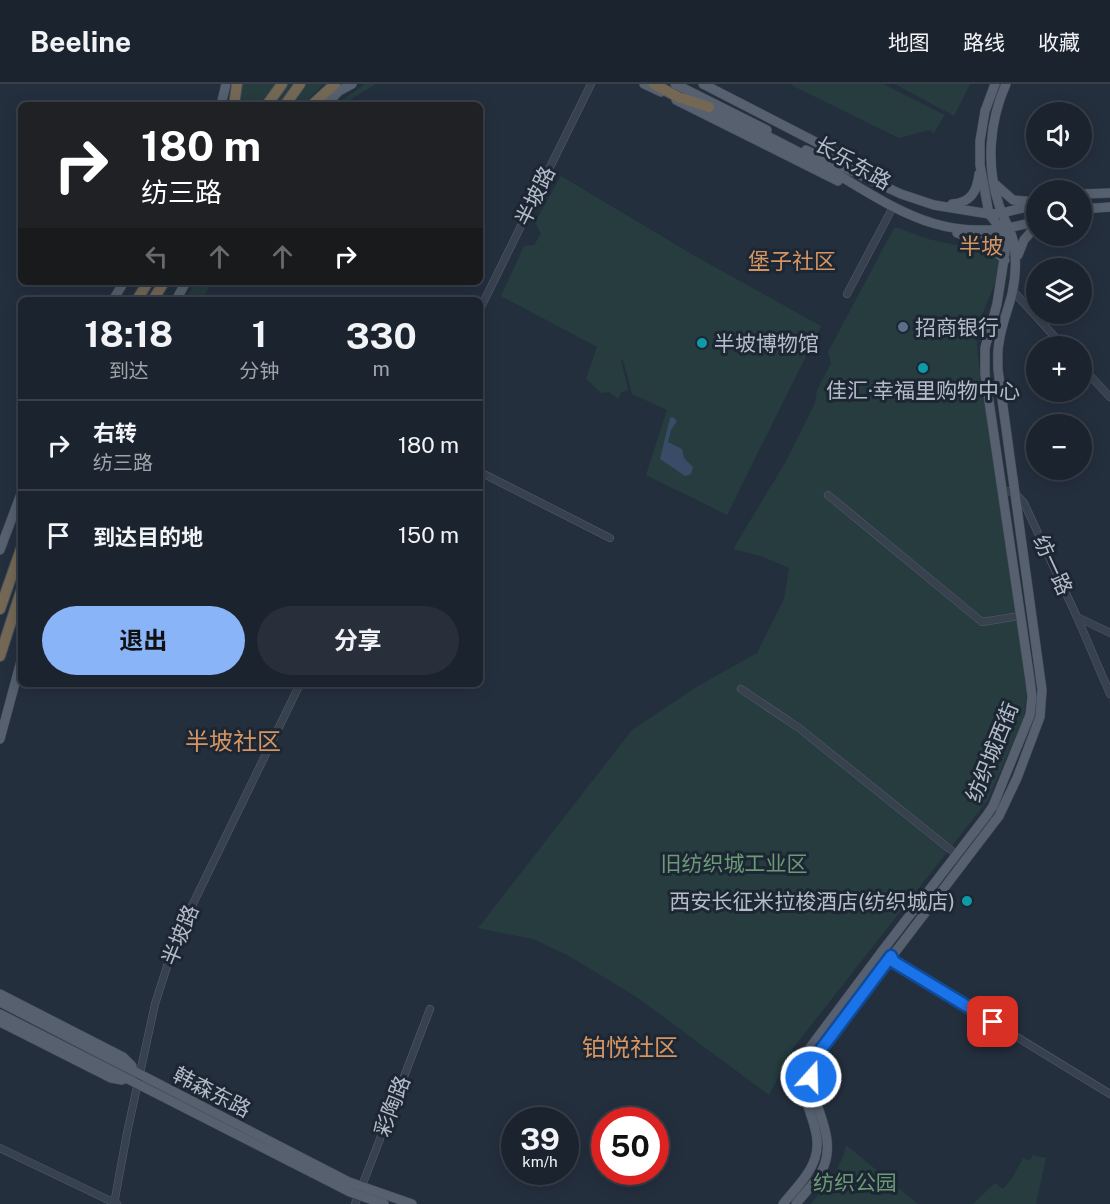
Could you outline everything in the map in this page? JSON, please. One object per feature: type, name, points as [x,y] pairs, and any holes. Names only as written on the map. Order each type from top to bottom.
[{"type":"highway","points":[[234,102],[237,84]]},
{"type":"highway","points":[[262,102],[274,84]]},
{"type":"highway","points":[[269,102],[282,84]]},
{"type":"highway","points":[[287,102],[300,84]]},
{"type":"highway","points":[[654,84],[678,96],[709,107]]},
{"type":"highway","points":[[316,102],[334,87]]},
{"type":"highway","points":[[0,609],[18,558]]},
{"type":"highway","points":[[0,656],[18,600]]},
{"type":"main road","points":[[222,102],[226,84]]},
{"type":"main road","points":[[329,102],[352,84]]},
{"type":"main road","points":[[644,84],[827,177],[859,188]]},
{"type":"main road","name":"长乐东路","points":[[663,84],[808,154],[866,176],[901,194],[934,204],[989,214],[1026,206]]},
{"type":"main road","name":"长乐东路","points":[[675,84],[808,154],[859,188],[915,218],[944,228],[973,230],[1005,229],[1026,224]]},
{"type":"main road","points":[[703,84],[835,152],[866,176]]},
{"type":"main road","points":[[934,204],[954,204],[968,200],[977,186],[985,111],[996,84]]},
{"type":"main road","points":[[1005,229],[993,182],[990,158],[994,122],[1000,96],[1006,84]]},
{"type":"main road","points":[[980,165],[989,214]]},
{"type":"main road","points":[[993,182],[1013,200],[1026,202]]},
{"type":"main road","points":[[1092,194],[1110,193]]},
{"type":"main road","points":[[1092,208],[1110,207]]},
{"type":"main road","name":"纺织城西街","points":[[783,1204],[810,1169],[818,1150],[816,1133],[802,1084],[803,1061],[806,1053],[993,806],[1030,715],[1031,690],[1020,616],[998,370],[999,343],[1013,291],[1014,244],[1005,229],[989,214]]},
{"type":"main road","points":[[944,228],[987,243],[1005,260]]},
{"type":"main road","name":"纺织城西街","points":[[796,1204],[824,1168],[829,1146],[811,1083],[811,1070],[814,1062],[823,1046],[999,816],[1017,778],[1041,711],[1042,690],[1008,491],[986,381],[986,348],[998,304],[1005,260],[1005,229]]},
{"type":"main road","points":[[1015,269],[1020,246],[1026,237]]},
{"type":"main road","points":[[0,550],[18,502]]},
{"type":"main road","points":[[0,739],[18,672]]},
{"type":"main road","points":[[0,994],[123,1057],[139,1079]]},
{"type":"main road","name":"韩森东路","points":[[0,1002],[119,1063],[139,1079],[358,1196],[384,1204]]},
{"type":"main road","name":"韩森东路","points":[[0,1014],[115,1073],[139,1079]]},
{"type":"main road","points":[[0,1022],[111,1078],[139,1079]]},
{"type":"main road","name":"韩森东路","points":[[358,1196],[412,1204]]},
{"type":"street","name":"半坡路","points":[[483,303],[591,84]]},
{"type":"street","points":[[847,294],[893,207]]},
{"type":"street","points":[[1013,291],[1054,336]]},
{"type":"street","points":[[1092,378],[1110,397]]},
{"type":"street","points":[[483,474],[610,538]]},
{"type":"street","name":"纺一路","points":[[1008,491],[1024,502],[1077,617],[1110,633]]},
{"type":"street","points":[[828,495],[982,622],[1020,616]]},
{"type":"street","points":[[1077,617],[1110,694]]},
{"type":"street","name":"半坡路","points":[[115,1204],[155,1004],[170,957],[187,916],[299,687]]},
{"type":"street","points":[[741,689],[799,728],[957,855]]},
{"type":"street","points":[[883,950],[891,956],[894,962],[1110,1094]]},
{"type":"street","name":"彩陶路","points":[[358,1196],[430,1009]]},
{"type":"street","points":[[0,1148],[115,1204]]},
{"type":"green space","points":[[240,84],[324,84],[305,102],[238,102]]},
{"type":"green space","points":[[365,84],[376,84],[350,102],[340,102]]},
{"type":"green space","points":[[792,84],[883,84],[945,115],[934,133],[929,130],[899,138]]},
{"type":"green space","points":[[895,84],[970,84],[954,116]]},
{"type":"green space","name":"半坡博物馆","points":[[561,176],[695,256],[821,326],[727,515],[646,475],[667,410],[632,394],[623,360],[621,360],[628,390],[622,392],[618,399],[609,392],[601,393],[586,379],[597,347],[501,296],[524,246],[534,245],[541,234],[535,222]]},
{"type":"green space","name":"旧纺织城工业区","points":[[894,228],[928,239],[965,247],[985,248],[998,258],[996,278],[979,326],[977,347],[1027,688],[1024,718],[988,800],[794,1047],[769,1095],[638,998],[569,956],[533,939],[478,928],[632,730],[698,686],[757,653],[784,599],[789,568],[760,556],[733,549],[785,463],[815,403],[817,390],[831,363],[828,352]]},
{"type":"green space","points":[[194,285],[210,285],[204,297],[187,297]]},
{"type":"green space","name":"纺织公园","points":[[846,1145],[918,1204],[811,1204],[837,1169]]},
{"type":"green space","points":[[1033,1155],[1046,1158],[1036,1204],[973,1204],[995,1183],[1003,1189],[1013,1177],[1023,1158],[1030,1160]]},
{"type":"water","points":[[673,417],[677,421],[671,430],[668,442],[682,449],[684,458],[693,467],[691,474],[685,476],[660,459],[670,418]]},
{"type":"place","name":"招商银行","points":[[903,327]]},
{"type":"place","name":"半坡博物馆","points":[[702,343]]},
{"type":"place","name":"佳汇·幸福里购物中心","points":[[923,368]]},
{"type":"place","name":"西安长征米拉梭酒店(纺织城店)","points":[[967,901]]},
{"type":"district","name":"半坡","points":[[981,246]]},
{"type":"district","name":"堡子社区","points":[[792,261]]},
{"type":"district","name":"半坡社区","points":[[233,741]]},
{"type":"district","name":"铂悦社区","points":[[630,1047]]},
{"type":"route","points":[[811,1077],[816,1056],[891,956],[894,962],[993,1022]]}]
